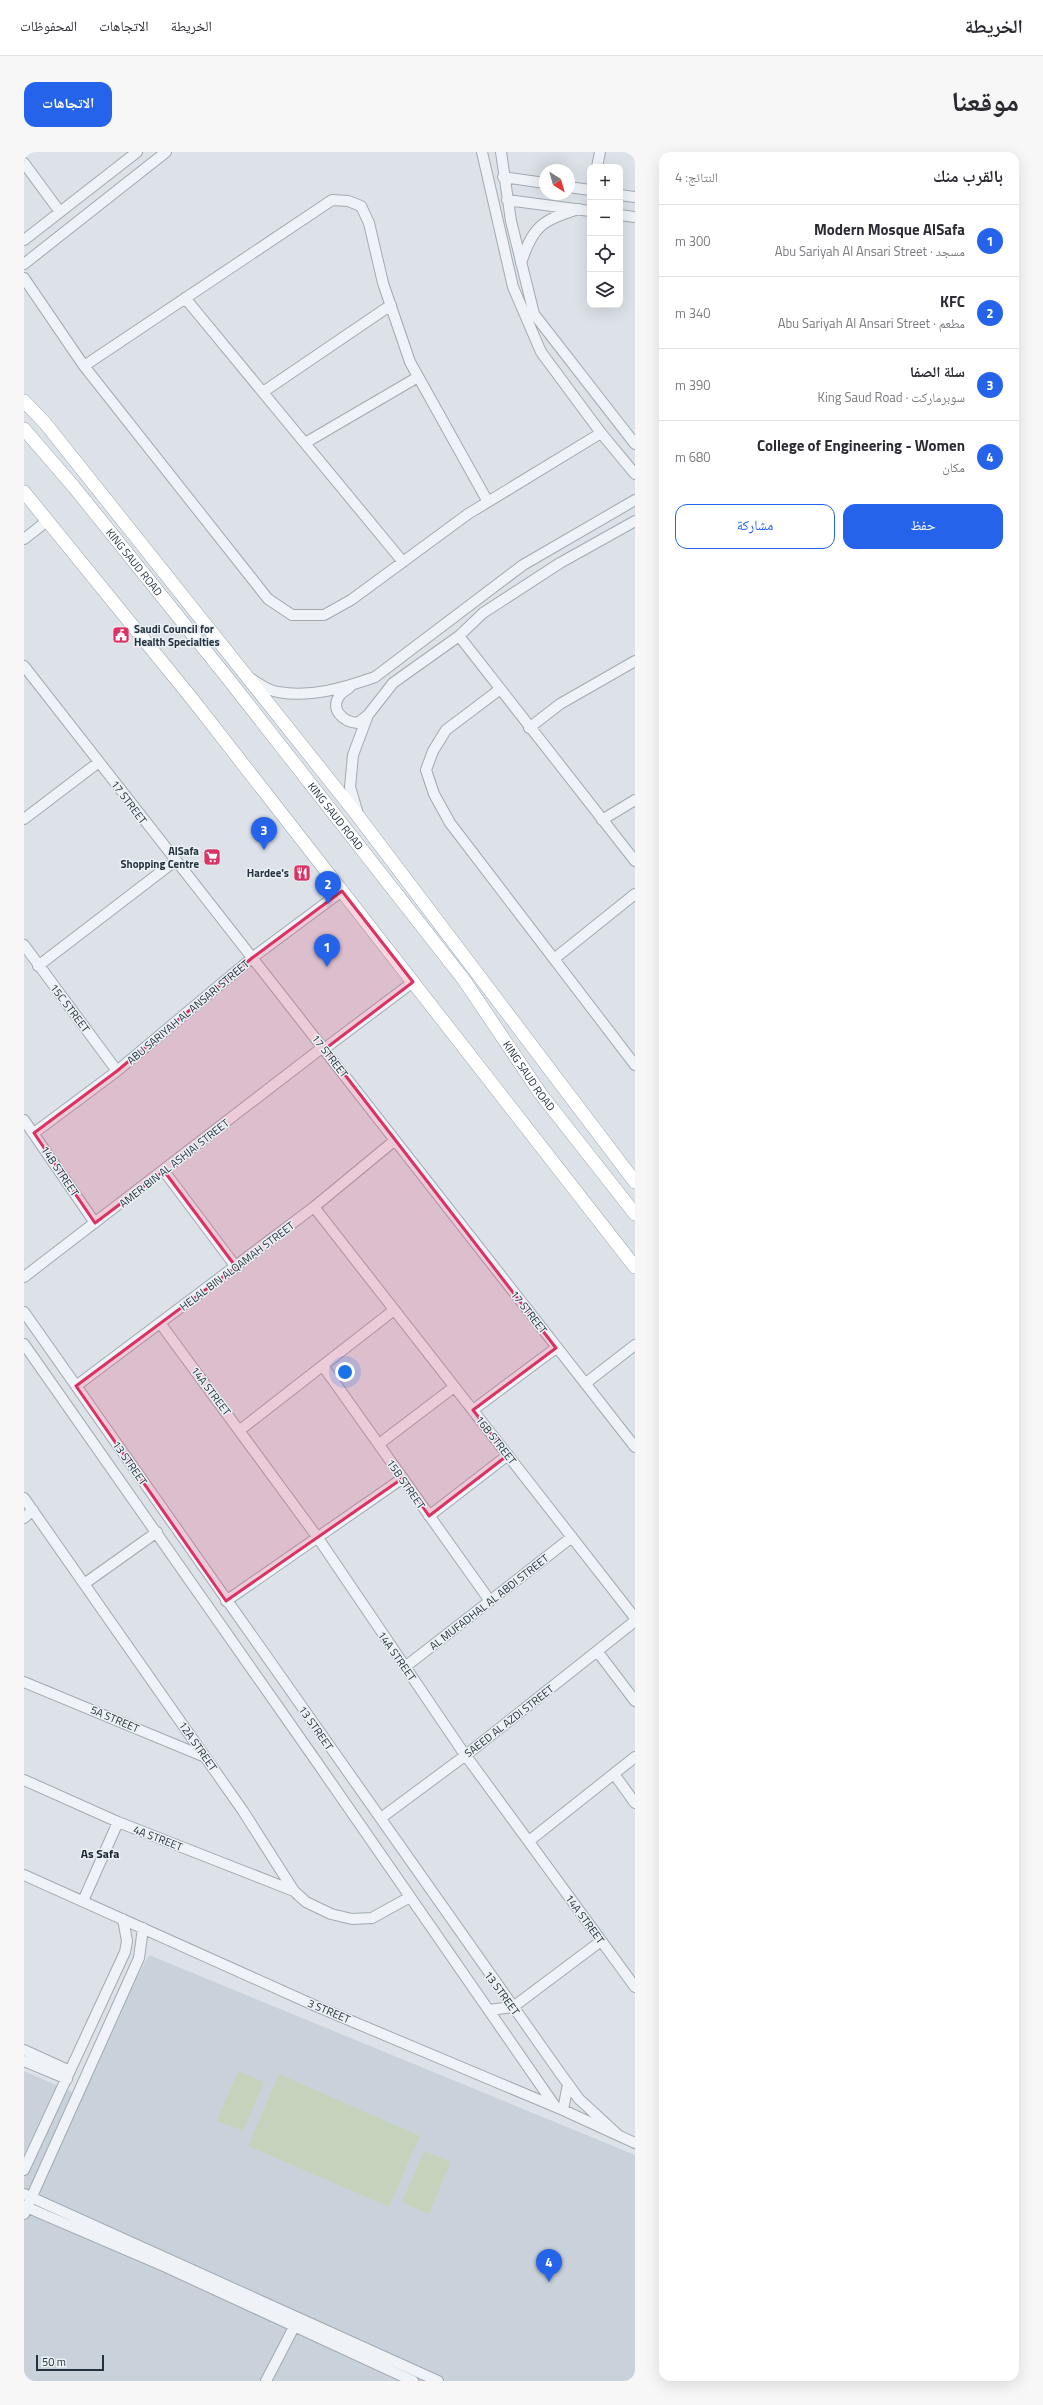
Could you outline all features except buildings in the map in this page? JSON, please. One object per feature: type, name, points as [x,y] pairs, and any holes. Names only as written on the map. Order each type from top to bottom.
[{"type":"main road","points":[[24,401],[45,423],[358,816],[635,1182]]},
{"type":"main road","name":"KING SAUD ROAD","points":[[24,429],[74,487],[216,664],[464,980],[540,1093],[635,1214]]},
{"type":"main road","points":[[24,492],[193,700],[635,1266]]},
{"type":"street","points":[[24,240],[137,152]]},
{"type":"street","points":[[24,264],[166,152]]},
{"type":"street","points":[[482,152],[512,287],[541,352],[601,433],[635,474]]},
{"type":"street","points":[[501,152],[507,200],[534,314],[635,444]]},
{"type":"street","points":[[598,164],[600,152]]},
{"type":"street","points":[[24,163],[60,212]]},
{"type":"street","points":[[503,177],[539,182]]},
{"type":"street","points":[[575,188],[587,190]]},
{"type":"street","points":[[623,195],[635,197]]},
{"type":"street","points":[[84,366],[332,200],[348,201],[361,206],[369,223],[391,305],[410,362],[488,502]]},
{"type":"street","points":[[507,200],[587,210]]},
{"type":"street","points":[[522,263],[528,241],[544,222],[579,209]]},
{"type":"street","points":[[623,215],[635,217]]},
{"type":"street","points":[[24,278],[84,366],[268,599],[292,615],[324,615],[351,600],[488,502],[601,433]]},
{"type":"street","points":[[185,298],[403,562]]},
{"type":"street","points":[[263,392],[391,305]]},
{"type":"street","points":[[305,443],[418,377]]},
{"type":"street","points":[[24,393],[45,423]]},
{"type":"street","points":[[249,678],[276,692],[308,694],[351,686],[374,677],[524,565],[635,500]]},
{"type":"street","points":[[24,539],[47,521]]},
{"type":"street","points":[[351,686],[339,696],[336,708],[341,718],[348,723],[358,723],[368,715],[393,683],[459,636],[483,614],[560,563],[635,521]]},
{"type":"street","points":[[459,636],[499,690],[635,861]]},
{"type":"street","points":[[529,728],[560,704],[635,661]]},
{"type":"street","name":"17 STREET","points":[[24,666],[28,678],[99,762],[175,861],[324,1048],[394,1141],[635,1447]]},
{"type":"street","points":[[499,690],[446,730],[432,751],[426,770],[434,794],[450,823],[635,1065]]},
{"type":"street","points":[[358,816],[350,787],[350,781],[353,755],[368,715]]},
{"type":"street","points":[[24,819],[99,762]]},
{"type":"street","points":[[602,820],[635,800]]},
{"type":"street","points":[[38,966],[175,861]]},
{"type":"street","name":"ABU SARIYAH AL ANSARI STREET","points":[[34,1133],[117,1071],[252,958],[342,891]]},
{"type":"street","points":[[554,959],[635,894]]},
{"type":"street","name":"15C STREET","points":[[24,945],[38,966],[117,1071]]},
{"type":"street","name":"AMER BIN AL ASHJAI STREET","points":[[24,1277],[413,982]]},
{"type":"street","name":"14B STREET","points":[[24,1120],[95,1223]]},
{"type":"street","name":"HELAL BIN ALQAMAH STREET","points":[[76,1386],[314,1207],[394,1141]]},
{"type":"street","points":[[164,1171],[236,1266]]},
{"type":"street","name":"16B STREET","points":[[314,1207],[635,1618]]},
{"type":"street","points":[[240,1430],[394,1310]]},
{"type":"street","name":"13 STREET","points":[[24,1312],[226,1601],[381,1818],[513,2008],[579,2099],[618,2135]]},
{"type":"street","name":"14A STREET","points":[[160,1323],[318,1538],[466,1755],[635,1987]]},
{"type":"street","name":"13 STREET","points":[[24,1344],[559,2108]]},
{"type":"street","points":[[586,1383],[635,1345]]},
{"type":"street","points":[[473,1410],[556,1348]]},
{"type":"street","name":"15B STREET","points":[[323,1366],[490,1601]]},
{"type":"street","points":[[379,1444],[454,1387]]},
{"type":"street","points":[[429,1516],[508,1455]]},
{"type":"street","points":[[226,1601],[403,1478]]},
{"type":"street","name":"12A STREET","points":[[24,1498],[243,1811],[294,1891],[306,1902],[332,1914],[352,1919],[372,1918],[410,1897]]},
{"type":"street","points":[[24,1518],[33,1510]]},
{"type":"street","points":[[84,1584],[157,1532]]},
{"type":"street","name":"AL MUFADHAL AL ABDI STREET","points":[[405,1667],[572,1537]]},
{"type":"street","name":"SAEED AL AZDI STREET","points":[[381,1818],[466,1755],[635,1621]]},
{"type":"street","points":[[597,1651],[635,1701]]},
{"type":"street","name":"5A STREET","points":[[24,1682],[205,1757]]},
{"type":"street","points":[[529,1841],[635,1757]]},
{"type":"street","points":[[614,1774],[635,1803]]},
{"type":"street","name":"4A STREET","points":[[24,1780],[118,1822],[294,1891]]},
{"type":"street","points":[[83,1901],[118,1822]]},
{"type":"street","name":"3 STREET","points":[[24,1875],[318,2007],[559,2108],[635,2143]]},
{"type":"street","points":[[24,2170],[125,1952],[127,1941],[123,1919]]},
{"type":"street","points":[[143,1928],[139,1958],[70,2112],[28,2196],[25,2209],[168,2263],[292,2314],[438,2381]]},
{"type":"street","points":[[489,2010],[513,2008],[601,1941]]},
{"type":"street","points":[[125,1952],[139,1958]]},
{"type":"street","points":[[94,2020],[108,2025]]},
{"type":"street","points":[[24,2050],[69,2075]]},
{"type":"street","points":[[24,2061],[69,2075]]},
{"type":"street","points":[[559,2108],[568,2084]]},
{"type":"street","points":[[55,2105],[70,2112]]},
{"type":"street","points":[[28,2196],[168,2263],[291,2325],[413,2381]]},
{"type":"street","points":[[266,2381],[291,2325],[292,2314]]},
{"type":"highlighted area","points":[[342,891],[413,982],[325,1049],[556,1348],[473,1410],[508,1455],[429,1516],[403,1478],[226,1601],[76,1386],[236,1267],[164,1171],[95,1223],[34,1133],[117,1071],[252,958]]},
{"type":"shaded area","points":[[149,1955],[635,2155],[635,2381],[24,2381],[24,2071],[74,2093]]},
{"type":"green space","points":[[238,2071],[264,2082],[243,2131],[217,2121]]},
{"type":"green space","points":[[279,2074],[420,2136],[389,2207],[248,2146]]},
{"type":"green space","points":[[424,2151],[451,2162],[429,2214],[402,2202]]},
{"type":"place","name":"Saudi Council for Health Specialties","points":[[121,635]]},
{"type":"place","name":"سلة الصفا","points":[[264,850]]},
{"type":"place","name":"AlSafa Shopping Centre","points":[[212,857]]},
{"type":"place","name":"Hardee's","points":[[302,873]]},
{"type":"place","name":"KFC","points":[[328,904]]},
{"type":"place","name":"Modern Mosque AlSafa","points":[[327,967]]},
{"type":"place","name":"College of Engineering - Women","points":[[549,2282]]},
{"type":"district","name":"As Safa","points":[[100,1853]]}]
